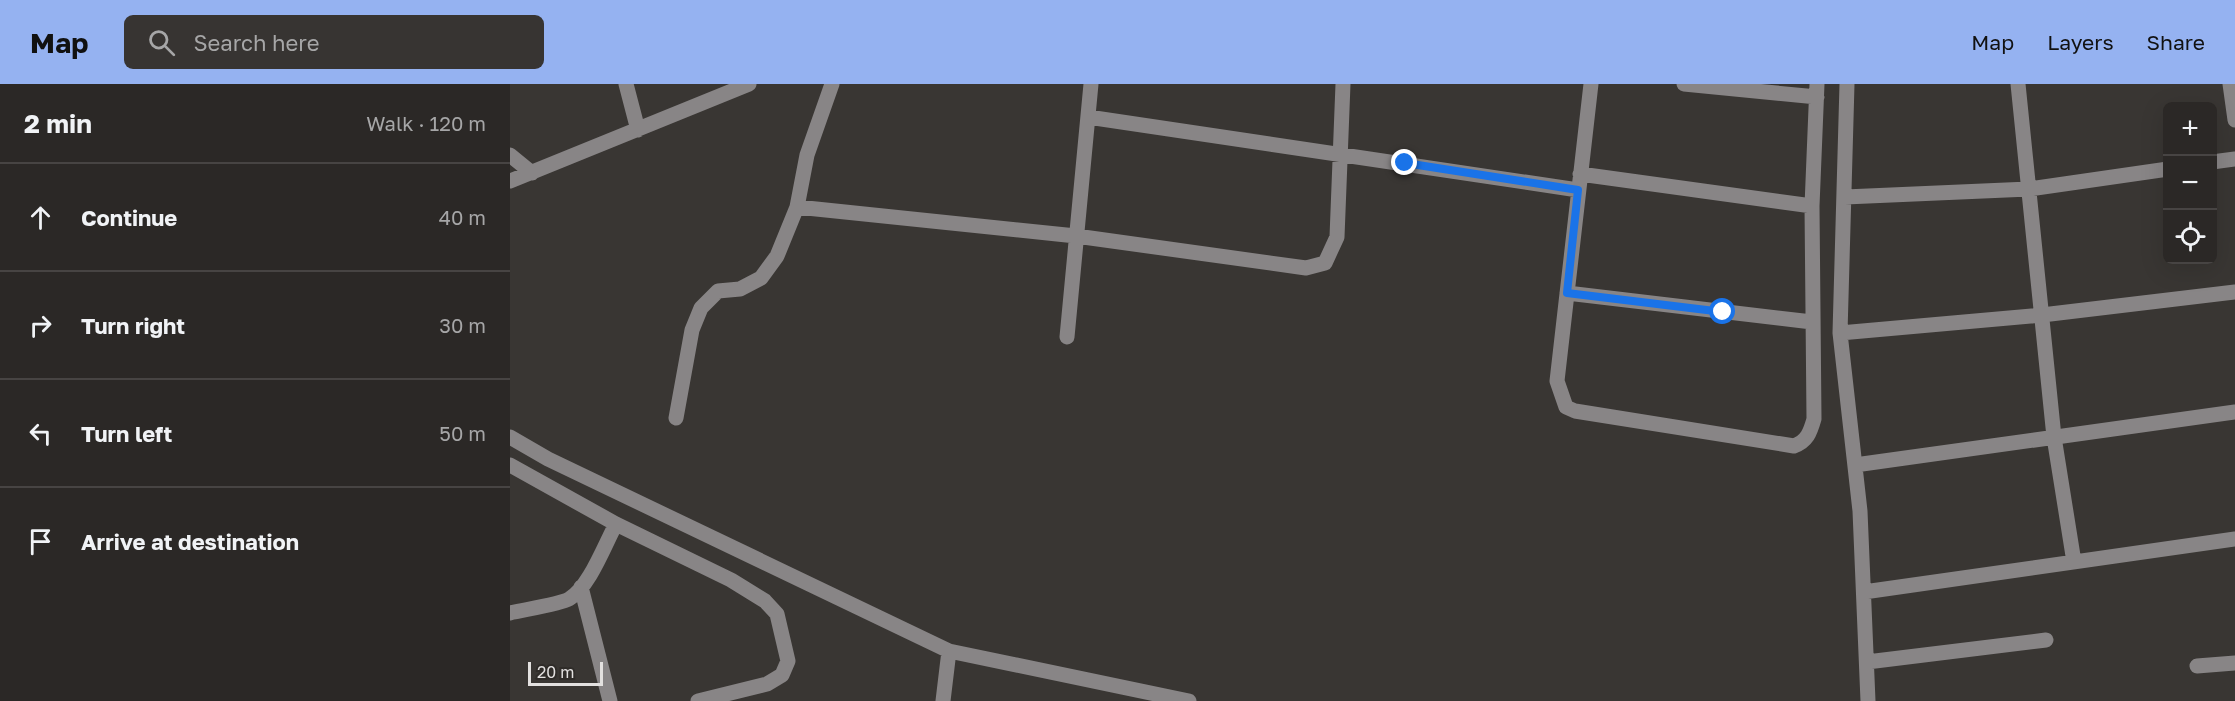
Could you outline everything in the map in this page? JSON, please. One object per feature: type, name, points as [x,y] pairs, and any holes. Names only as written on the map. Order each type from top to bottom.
[{"type":"street","points":[[626,84],[638,130]]},
{"type":"street","points":[[510,181],[749,84]]},
{"type":"street","points":[[676,418],[692,330],[701,308],[718,291],[740,289],[761,278],[777,256],[797,207],[807,155],[832,84]]},
{"type":"street","points":[[1067,337],[1091,84]]},
{"type":"street","points":[[797,207],[1076,236],[1306,268],[1325,263],[1337,237],[1343,84]]},
{"type":"street","points":[[1591,84],[1557,381],[1566,407],[1575,411],[1794,446],[1804,442],[1814,419],[1812,206],[1817,91],[1684,84]]},
{"type":"street","points":[[1847,84],[1840,333],[1860,511],[1868,701]]},
{"type":"street","points":[[2019,84],[2054,437],[2074,562]]},
{"type":"street","points":[[2230,84],[2235,120]]},
{"type":"street","points":[[1088,117],[1578,190]]},
{"type":"street","points":[[510,155],[532,173]]},
{"type":"street","points":[[2217,161],[2235,159]]},
{"type":"street","points":[[1845,197],[2029,189],[2163,170]]},
{"type":"street","points":[[1580,174],[1812,206]]},
{"type":"street","points":[[1840,333],[2042,315],[2235,292]]},
{"type":"street","points":[[1567,293],[1812,322]]},
{"type":"street","points":[[1855,465],[2235,412]]},
{"type":"street","points":[[510,437],[548,459],[949,651],[1189,701]]},
{"type":"street","points":[[510,465],[616,524],[731,580],[765,601],[777,614],[788,661],[782,675],[767,684],[698,701]]},
{"type":"street","points":[[510,614],[569,599],[581,587],[616,524]]},
{"type":"street","points":[[1864,592],[2235,538]]},
{"type":"street","points":[[581,587],[610,701]]},
{"type":"street","points":[[1867,662],[2046,640]]},
{"type":"street","points":[[943,701],[949,651]]},
{"type":"street","points":[[2197,666],[2235,663]]},
{"type":"route","points":[[1405,163],[1578,190],[1567,293],[1723,312]]}]
